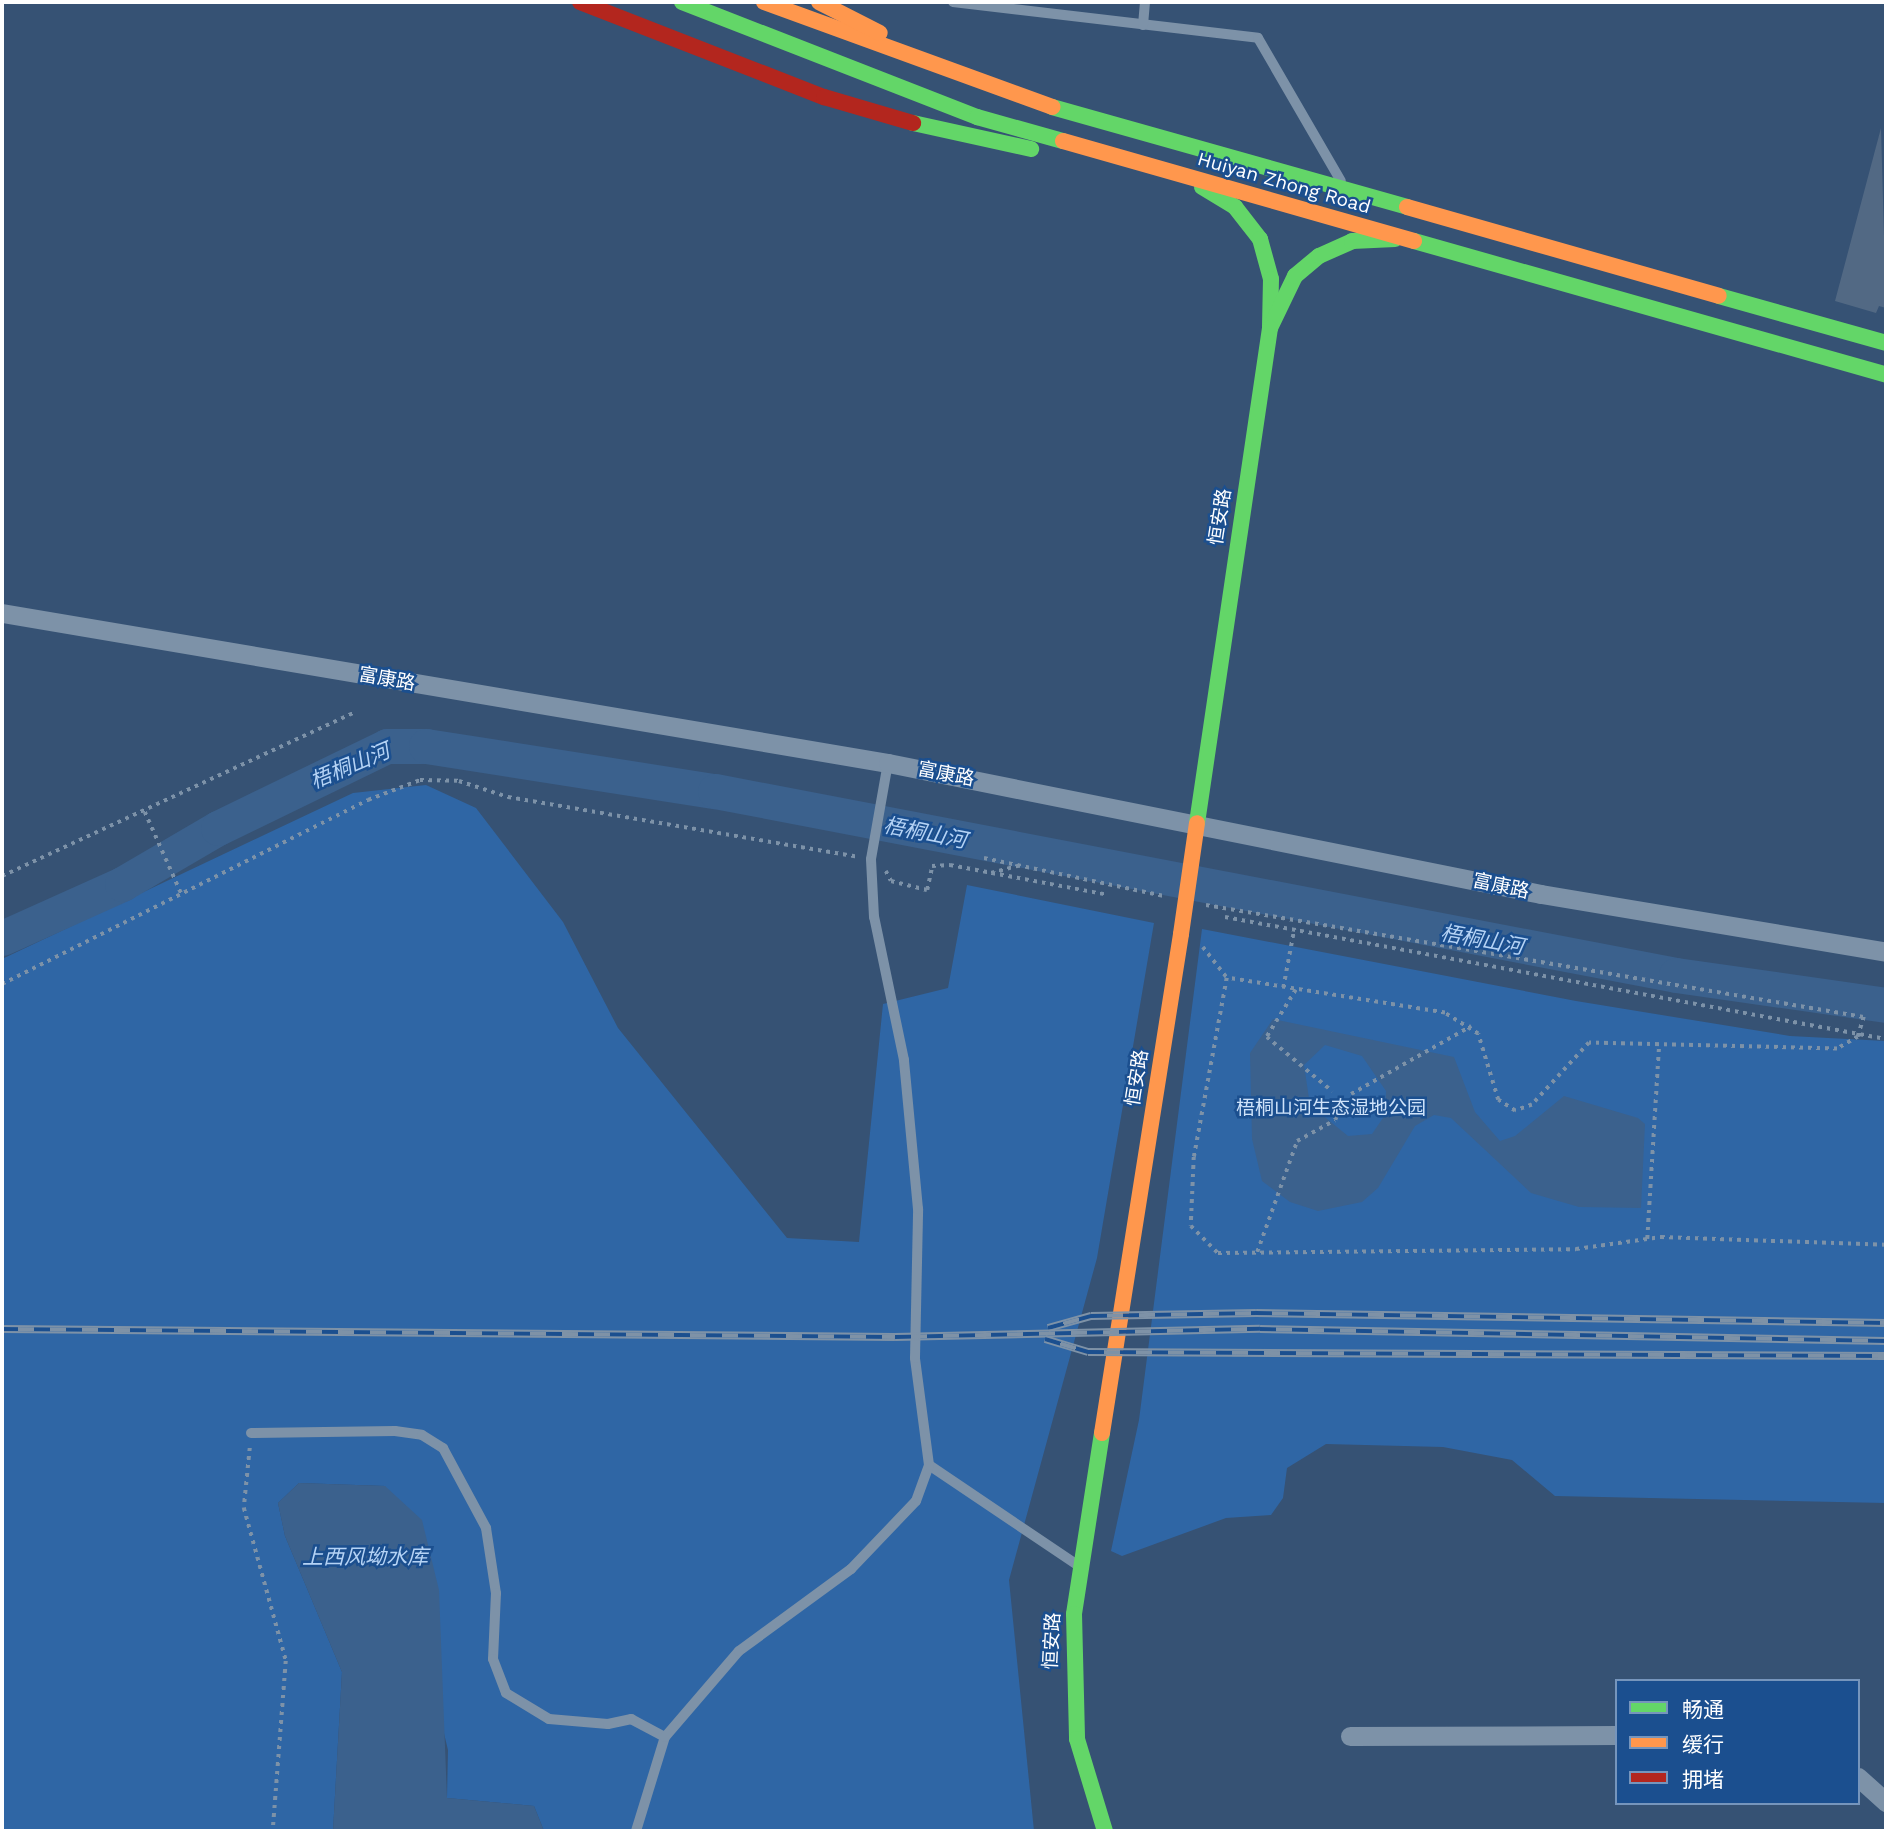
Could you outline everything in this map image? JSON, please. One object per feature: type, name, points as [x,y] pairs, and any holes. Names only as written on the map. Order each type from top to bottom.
[{"type":"main road","points":[[580,2],[813,93],[960,136],[1148,167]]},
{"type":"main road","name":"Huiyan Zhong Road","points":[[682,2],[977,117],[1886,375]]},
{"type":"main road","name":"Huiyan Zhong Road","points":[[764,2],[989,89],[1886,343]]},
{"type":"main road","points":[[819,2],[989,89]]},
{"type":"main road","points":[[1185,177],[1235,207],[1260,239],[1271,279],[1270,328]]},
{"type":"main road","points":[[1270,328],[1287,289],[1319,256],[1352,241],[1403,239]]},
{"type":"main road","name":"恒安路","points":[[1105,1831],[1077,1738],[1072,1689],[1079,1566],[1181,934],[1270,328]]},
{"type":"street","name":"富康路","points":[[2,613],[888,771],[1197,822],[1541,894],[1886,952]]},
{"type":"street","points":[[1350,1737],[1615,1735]]},
{"type":"street","points":[[1860,1779],[1886,1802]]},
{"type":"lane","points":[[953,2],[1258,38],[1346,190]]},
{"type":"lane","points":[[1143,25],[1145,2]]},
{"type":"lane","points":[[636,1831],[665,1737],[739,1651],[851,1569],[916,1501],[929,1465],[915,1358],[918,1209],[905,1073],[874,916],[871,859],[888,771]]},
{"type":"lane","points":[[251,1433],[395,1431],[422,1435],[443,1448],[486,1528],[496,1593],[493,1659],[506,1693],[549,1719],[631,1719],[665,1737]]},
{"type":"lane","points":[[929,1465],[1079,1566]]},
{"type":"path","points":[[2,876],[354,713]]},
{"type":"path","points":[[2,984],[368,800],[419,780],[459,781],[508,797],[871,859]]},
{"type":"path","points":[[145,812],[182,895]]},
{"type":"path","points":[[984,858],[1170,897]]},
{"type":"path","points":[[991,873],[1019,870],[1020,865]]},
{"type":"path","points":[[891,881],[927,890],[932,866],[991,873],[1104,894]]},
{"type":"path","points":[[1181,934],[1195,937],[1227,978],[1425,1008],[1471,1026],[1487,1049],[1498,1100],[1515,1111],[1532,1105],[1589,1043],[1837,1049],[1858,1037],[1864,1017],[1196,903]]},
{"type":"path","points":[[1262,916],[1264,924]]},
{"type":"path","points":[[1225,917],[1858,1037],[1886,1039]]},
{"type":"path","points":[[1283,988],[1294,929]]},
{"type":"path","points":[[1227,978],[1194,1157],[1191,1226],[1218,1253],[1576,1249],[1647,1239],[1886,1245]]},
{"type":"path","points":[[1296,990],[1267,1037],[1332,1091]]},
{"type":"path","points":[[1351,1094],[1471,1026]]},
{"type":"path","points":[[1647,1239],[1659,1044]]},
{"type":"path","points":[[1257,1252],[1297,1142],[1335,1120],[1341,1104]]},
{"type":"path","points":[[251,1433],[244,1508],[286,1661],[273,1831]]},
{"type":"green space","points":[[426,785],[476,808],[563,922],[618,1028],[787,1238],[859,1242],[883,1004],[948,988],[967,885],[1154,923],[1097,1258],[1009,1580],[1034,1831],[544,1831],[534,1806],[447,1798],[448,1750],[385,1486],[299,1483],[278,1503],[285,1536],[342,1672],[333,1831],[2,1831],[2,959],[353,793]]},
{"type":"green space","name":"梧桐山河生态湿地公园","points":[[1202,929],[1576,1001],[1790,1036],[1886,1041],[1886,1503],[1555,1496],[1512,1460],[1443,1447],[1326,1444],[1287,1468],[1283,1498],[1271,1515],[1226,1518],[1122,1556],[1111,1551],[1139,1420]]},
{"type":"water","points":[[1273,1019],[1454,1057],[1475,1112],[1500,1141],[1515,1136],[1564,1096],[1638,1118],[1645,1124],[1641,1208],[1579,1207],[1531,1193],[1451,1118],[1434,1115],[1415,1126],[1378,1188],[1362,1202],[1318,1211],[1290,1202],[1262,1181],[1252,1139],[1250,1053]],"holes":[[[1325,1045],[1362,1056],[1386,1091],[1385,1115],[1372,1134],[1348,1136],[1310,1105],[1304,1065]]]},
{"type":"water","name":"上西风坳水库","points":[[299,1483],[385,1486],[422,1520],[439,1590],[447,1798],[534,1806],[544,1831],[333,1831],[342,1672],[285,1536],[278,1503]]},
{"type":"building","points":[[1881,128],[1886,308],[1879,306],[1876,313],[1835,301]]},
{"type":"waterway","name":"梧桐山河","points":[[2,938],[122,884],[218,828],[387,746],[426,746],[715,791],[1676,975],[1886,1005]]},
{"type":"railway","points":[[1048,1328],[1091,1316],[1256,1313],[1886,1323]]},
{"type":"railway","points":[[2,1329],[895,1337],[1260,1329],[1886,1341]]},
{"type":"railway","points":[[1045,1339],[1088,1352],[1886,1356]]},
{"type":"traffic: fast","points":[[682,2],[977,117],[1063,141]]},
{"type":"traffic: fast","points":[[1052,107],[1407,207]]},
{"type":"traffic: fast","points":[[913,123],[1031,149]]},
{"type":"traffic: fast","points":[[1202,187],[1235,207],[1260,239],[1271,279],[1270,328],[1295,276],[1319,256],[1352,241],[1395,239]]},
{"type":"traffic: fast","points":[[1414,241],[1886,375]]},
{"type":"traffic: fast","points":[[1719,296],[1886,343]]},
{"type":"traffic: fast","points":[[1197,823],[1270,328]]},
{"type":"traffic: fast","points":[[1102,1433],[1074,1614],[1077,1739],[1105,1831]]},
{"type":"traffic: slow","points":[[764,2],[1052,107]]},
{"type":"traffic: slow","points":[[819,2],[880,33]]},
{"type":"traffic: slow","points":[[1063,141],[1414,241]]},
{"type":"traffic: slow","points":[[1407,207],[1719,296]]},
{"type":"traffic: slow","points":[[1181,934],[1197,823]]},
{"type":"traffic: slow","points":[[1102,1433],[1181,934]]},
{"type":"traffic: jam","points":[[580,2],[824,97],[913,123]]}]
